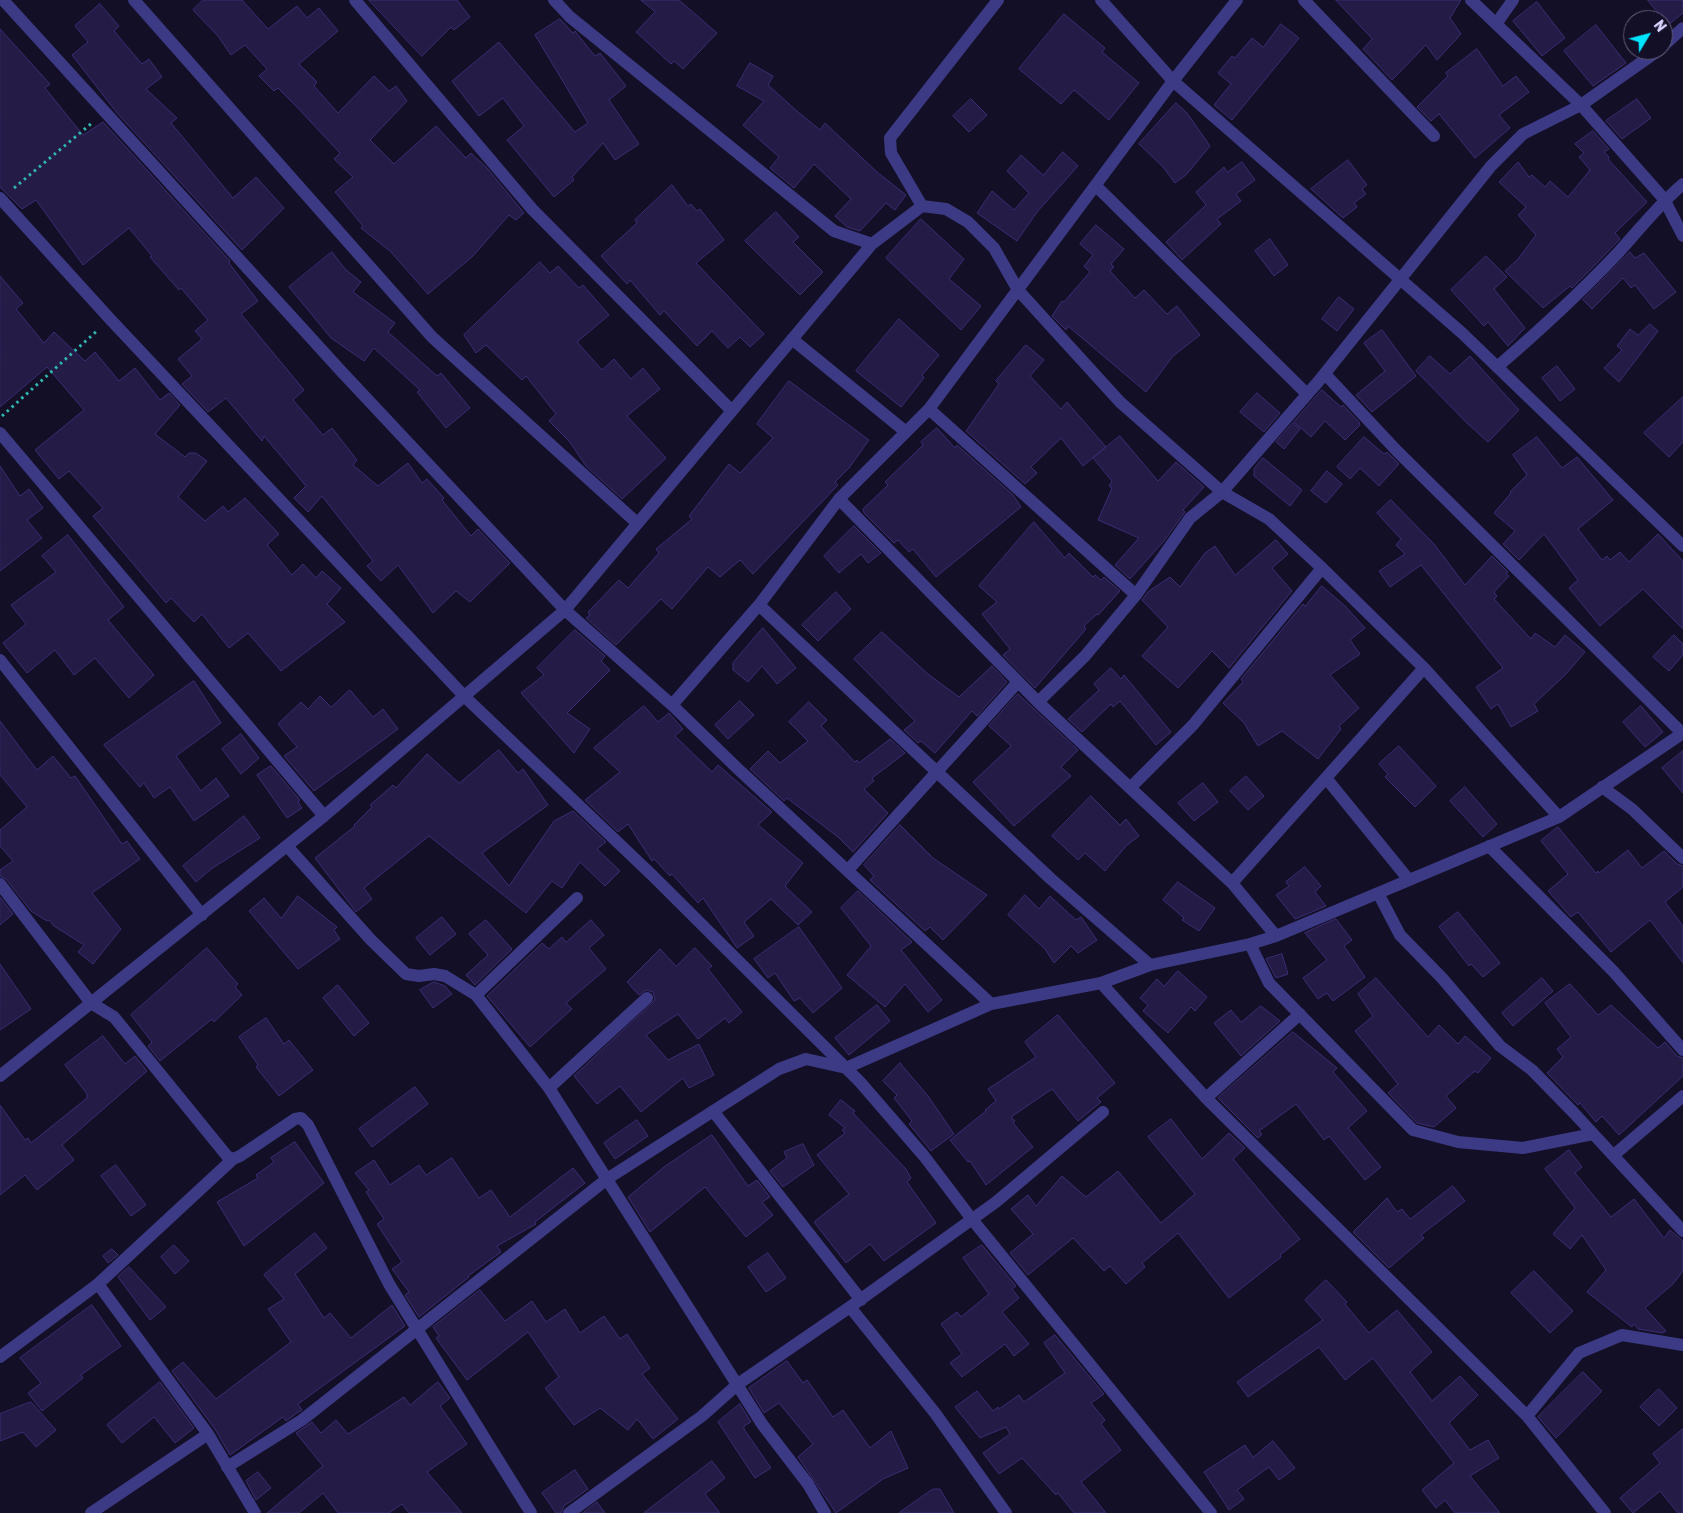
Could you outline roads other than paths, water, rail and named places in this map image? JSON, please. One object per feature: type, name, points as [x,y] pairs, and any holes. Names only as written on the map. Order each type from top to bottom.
[{"type":"street","points":[[3,0],[341,371],[565,610],[672,705],[737,768],[991,1004]]},
{"type":"street","points":[[134,0],[432,338],[637,523]]},
{"type":"street","points":[[354,0],[532,209],[732,411]]},
{"type":"street","points":[[554,0],[570,17],[834,231],[872,244]]},
{"type":"street","points":[[922,206],[891,153],[890,138],[998,0]]},
{"type":"street","points":[[1101,0],[1174,81],[1402,279],[1497,367],[1683,546]]},
{"type":"street","points":[[672,705],[759,605],[839,499],[929,409],[1174,81],[1237,0]]},
{"type":"street","points":[[1304,0],[1434,136]]},
{"type":"street","points":[[1471,0],[1581,105],[1664,199],[1683,236]]},
{"type":"street","points":[[1496,24],[1513,0]]},
{"type":"street","points":[[1673,37],[1683,28]]},
{"type":"street","points":[[1038,702],[1085,656],[1136,595],[1190,518],[1222,492],[1325,374],[1491,166],[1522,134],[1581,105],[1645,60]]},
{"type":"street","points":[[1497,367],[1552,319],[1618,252],[1664,199],[1683,184]]},
{"type":"street","points":[[1096,186],[1307,394]]},
{"type":"street","points":[[0,198],[110,320],[466,697],[653,876],[846,1068],[924,1156],[971,1218],[1211,1513]]},
{"type":"street","points":[[0,1076],[324,816],[466,697],[565,610],[872,244],[922,206],[946,209],[968,222],[994,248],[1018,290],[1120,402],[1222,492],[1269,519],[1322,568],[1424,668],[1559,817]]},
{"type":"street","points":[[792,339],[906,432]]},
{"type":"street","points":[[227,1467],[302,1420],[416,1328],[607,1179],[779,1069],[806,1059],[846,1068],[991,1004],[1100,982],[1150,965],[1250,944],[1276,936],[1559,817],[1683,733],[1397,451],[1325,374]]},
{"type":"street","points":[[929,409],[1136,595]]},
{"type":"street","points":[[0,433],[324,816]]},
{"type":"street","points":[[839,499],[1038,702],[1232,883],[1276,936]]},
{"type":"street","points":[[1130,788],[1193,726],[1322,568]]},
{"type":"street","points":[[759,605],[1050,879],[1150,965]]},
{"type":"street","points":[[0,660],[202,915]]},
{"type":"street","points":[[1232,883],[1424,668]]},
{"type":"street","points":[[848,870],[936,770],[1018,682]]},
{"type":"street","points":[[1326,778],[1410,880]]},
{"type":"street","points":[[1602,787],[1632,808],[1683,858]]},
{"type":"street","points":[[287,846],[372,940],[406,974],[445,976],[476,995],[549,1088],[762,1424],[808,1484],[825,1513]]},
{"type":"street","points":[[1489,846],[1613,971],[1683,1050]]},
{"type":"street","points":[[0,884],[91,1004],[114,1017],[227,1156],[233,1159]]},
{"type":"street","points":[[1378,893],[1400,935],[1442,978],[1500,1046],[1532,1070],[1593,1134],[1615,1154],[1683,1231]]},
{"type":"street","points":[[476,995],[577,898]]},
{"type":"street","points":[[1250,944],[1269,983],[1414,1130],[1458,1142],[1523,1148],[1593,1134]]},
{"type":"street","points":[[1100,982],[1206,1098],[1527,1416],[1605,1513]]},
{"type":"street","points":[[549,1088],[647,998]]},
{"type":"street","points":[[1206,1098],[1300,1014]]},
{"type":"street","points":[[1615,1154],[1683,1096]]},
{"type":"street","points":[[713,1111],[856,1303],[1006,1513]]},
{"type":"street","points":[[570,1513],[702,1416],[738,1384],[856,1303],[971,1218],[996,1202],[1103,1112]]},
{"type":"street","points":[[0,1357],[98,1284],[233,1159],[295,1119],[301,1118],[308,1126],[389,1284],[531,1513]]},
{"type":"street","points":[[98,1284],[208,1434],[255,1513]]},
{"type":"street","points":[[1527,1416],[1579,1353],[1622,1334],[1683,1345]]},
{"type":"street","points":[[91,1513],[208,1434]]}]
